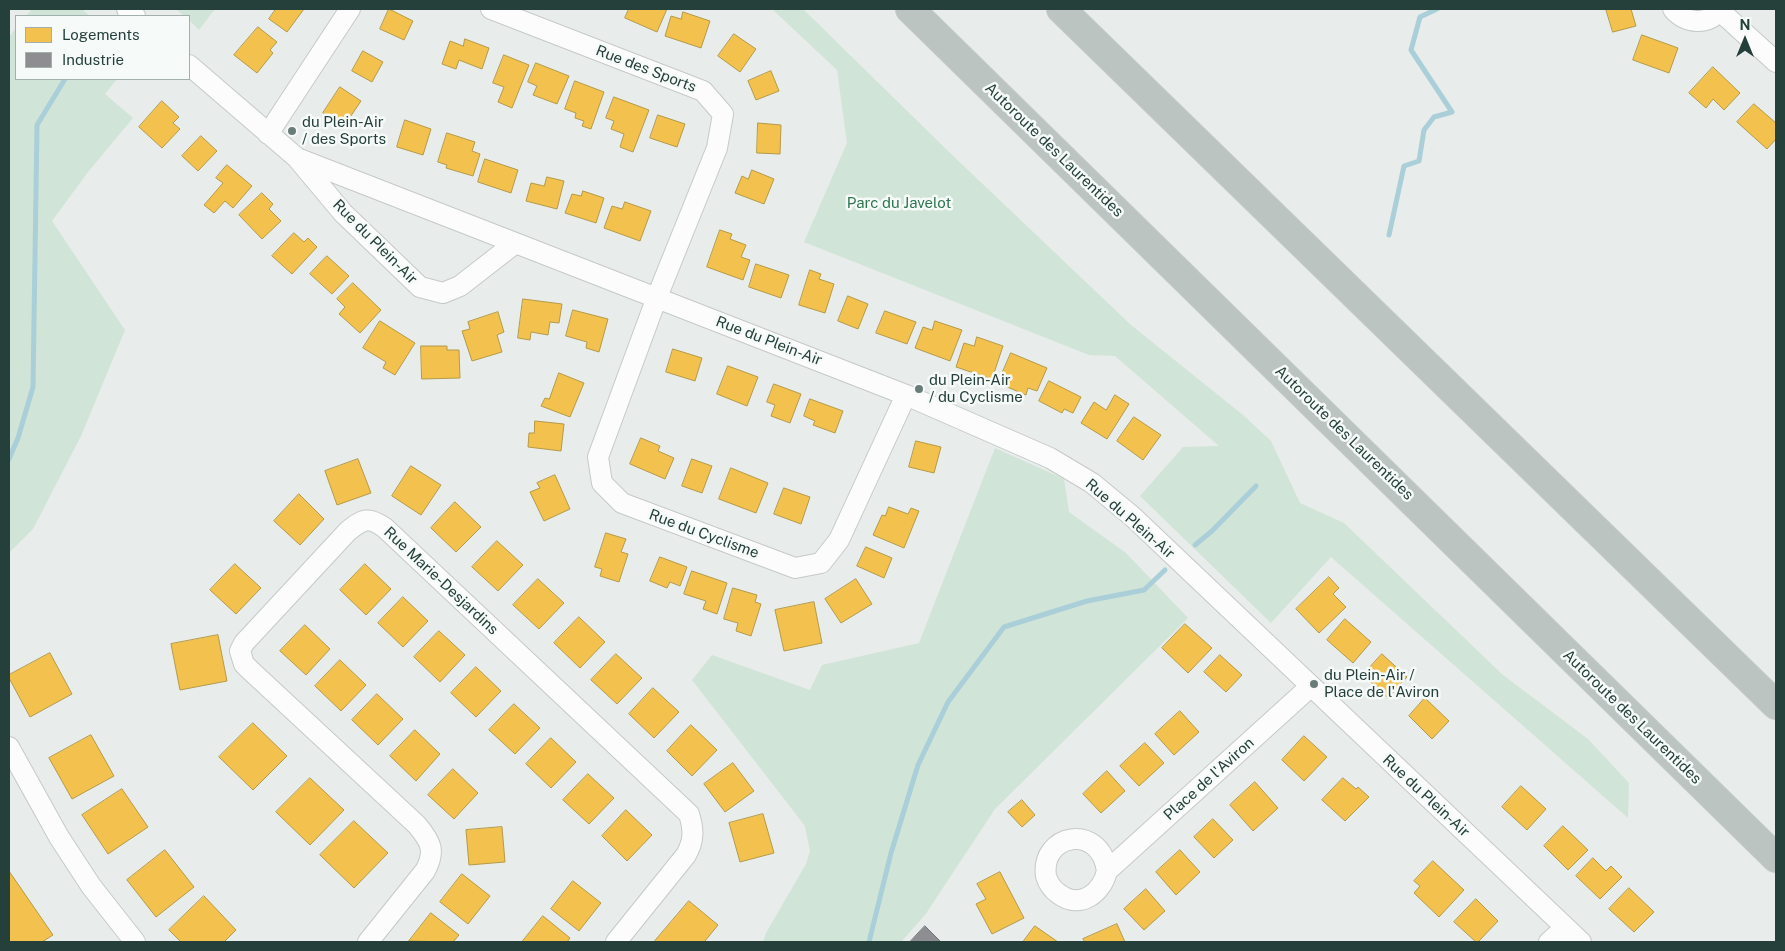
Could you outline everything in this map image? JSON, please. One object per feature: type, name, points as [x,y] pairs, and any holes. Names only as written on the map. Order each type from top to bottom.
[{"type":"highway","name":"Autoroute des Laurentides","points":[[910,9],[1776,858]]},
{"type":"highway","points":[[1061,9],[1776,706]]},
{"type":"street","points":[[268,134],[350,9]]},
{"type":"street","name":"Rue des Sports","points":[[491,9],[703,91],[723,114],[717,148],[657,297]]},
{"type":"street","points":[[1673,9],[1684,18],[1694,21],[1704,21],[1713,17],[1720,10],[1776,62]]},
{"type":"street","name":"Rue du Plein-Air","points":[[190,67],[297,158],[343,213],[420,287],[443,293],[460,286],[514,244]]},
{"type":"street","name":"Rue du Plein-Air","points":[[297,158],[906,395],[1050,458],[1092,483],[1133,517],[1580,942]]},
{"type":"street","name":"Rue du Cyclisme","points":[[657,297],[598,457],[602,483],[622,503],[795,568],[821,563],[839,540],[906,395]]},
{"type":"street","name":"Rue Marie-Desjardins","points":[[368,942],[424,871],[430,861],[431,851],[429,842],[417,825],[248,668],[242,659],[240,651],[244,643],[348,531],[361,521],[370,520],[380,524],[392,535],[689,814],[693,826],[690,847],[686,856],[616,942]]},
{"type":"street","name":"Place de l'Aviron","points":[[1107,871],[1310,687]]},
{"type":"street","points":[[9,747],[59,837],[91,886],[134,942]]},
{"type":"street","points":[[1549,942],[1565,928]]},
{"type":"green space","points":[[32,9],[82,9],[89,15],[27,15]]},
{"type":"green space","points":[[176,9],[215,9],[199,30],[190,21],[190,15],[183,15]]},
{"type":"green space","name":"Parc du Javelot","points":[[772,9],[803,9],[948,151],[1131,325],[1243,415],[1271,441],[1300,503],[1344,523],[1503,675],[1588,739],[1629,783],[1628,818],[1331,557],[1271,623],[1140,496],[1183,447],[1219,446],[1115,356],[1089,355],[804,242],[847,143],[837,70]]},
{"type":"green space","points":[[15,29],[15,80],[116,80],[105,94],[133,118],[88,172],[52,221],[125,330],[81,436],[33,529],[9,553],[9,37]]},
{"type":"green space","points":[[995,448],[1064,479],[1069,512],[1126,553],[1188,618],[995,809],[925,915],[901,942],[763,942],[766,933],[806,864],[810,851],[805,826],[692,680],[712,655],[810,690],[822,665],[919,643]]},
{"type":"building: Logements","points":[[276,9],[304,9],[287,32],[269,19]]},
{"type":"building: Logements","points":[[389,9],[413,21],[404,40],[380,29]]},
{"type":"building: Logements","points":[[629,9],[667,9],[657,32],[625,18]]},
{"type":"building: Logements","points":[[1606,9],[1631,9],[1636,26],[1613,32]]},
{"type":"building: Logements","points":[[683,12],[710,21],[701,48],[665,36],[671,16],[681,19]]},
{"type":"building: Logements","points":[[258,27],[277,42],[270,50],[273,53],[257,73],[234,55]]},
{"type":"building: Logements","points":[[734,34],[756,49],[740,72],[718,56]]},
{"type":"building: Logements","points":[[1642,35],[1678,48],[1669,73],[1633,60]]},
{"type":"building: Logements","points":[[465,39],[489,48],[482,69],[459,60],[456,69],[442,64],[450,41],[463,46]]},
{"type":"building: Logements","points":[[363,51],[383,62],[372,82],[352,71]]},
{"type":"building: Logements","points":[[504,55],[529,65],[512,108],[498,102],[504,87],[493,83]]},
{"type":"building: Logements","points":[[536,63],[569,76],[557,104],[533,95],[537,86],[528,82]]},
{"type":"building: Logements","points":[[1713,67],[1740,93],[1724,110],[1713,99],[1706,108],[1689,93]]},
{"type":"building: Logements","points":[[771,71],[779,91],[756,100],[748,81]]},
{"type":"building: Logements","points":[[575,81],[604,92],[591,129],[582,126],[584,121],[575,118],[576,113],[565,109]]},
{"type":"building: Logements","points":[[340,87],[361,101],[344,126],[323,113]]},
{"type":"building: Logements","points":[[614,97],[649,110],[633,152],[620,147],[624,134],[611,129],[614,121],[606,118]]},
{"type":"building: Logements","points":[[162,101],[179,117],[173,123],[180,129],[162,148],[139,127]]},
{"type":"building: Logements","points":[[1754,104],[1776,123],[1776,139],[1767,149],[1737,122]]},
{"type":"building: Logements","points":[[658,115],[685,124],[677,147],[650,138]]},
{"type":"building: Logements","points":[[405,120],[431,129],[423,155],[397,147]]},
{"type":"building: Logements","points":[[758,123],[781,125],[780,154],[757,153]]},
{"type":"building: Logements","points":[[447,133],[475,142],[472,151],[480,154],[473,176],[446,168],[447,165],[438,162]]},
{"type":"building: Logements","points":[[201,136],[217,151],[198,171],[182,156]]},
{"type":"building: Logements","points":[[485,159],[518,170],[511,193],[478,182]]},
{"type":"building: Logements","points":[[227,165],[252,186],[233,208],[225,201],[214,213],[204,205],[223,183],[216,178]]},
{"type":"building: Logements","points":[[752,170],[774,179],[764,204],[735,193],[742,176],[748,179]]},
{"type":"building: Logements","points":[[547,177],[564,181],[557,209],[526,201],[531,183],[544,186]]},
{"type":"building: Logements","points":[[583,191],[604,198],[596,223],[565,213],[572,194],[581,196]]},
{"type":"building: Logements","points":[[262,193],[273,204],[269,209],[281,221],[262,239],[239,215]]},
{"type":"building: Logements","points":[[625,202],[651,211],[640,241],[604,228],[612,206],[622,209]]},
{"type":"building: Logements","points":[[720,230],[732,234],[730,239],[746,245],[741,257],[750,260],[743,280],[707,267]]},
{"type":"building: Logements","points":[[294,233],[304,242],[308,238],[317,247],[292,274],[272,256]]},
{"type":"building: Logements","points":[[327,256],[349,276],[332,294],[310,274]]},
{"type":"building: Logements","points":[[756,264],[789,275],[781,298],[749,287]]},
{"type":"building: Logements","points":[[810,270],[821,274],[819,279],[834,284],[825,313],[799,305]]},
{"type":"building: Logements","points":[[353,283],[381,310],[360,333],[339,314],[345,307],[337,299]]},
{"type":"building: Logements","points":[[848,296],[868,304],[858,329],[838,321]]},
{"type":"building: Logements","points":[[523,299],[562,304],[559,323],[550,322],[548,335],[531,332],[530,340],[518,338]]},
{"type":"building: Logements","points":[[573,310],[608,319],[599,352],[586,348],[587,342],[566,336]]},
{"type":"building: Logements","points":[[885,311],[916,322],[907,344],[876,333]]},
{"type":"building: Logements","points":[[498,312],[504,332],[497,335],[502,352],[472,361],[462,331],[470,329],[468,322]]},
{"type":"building: Logements","points":[[380,321],[415,343],[395,375],[383,368],[386,362],[363,348]]},
{"type":"building: Logements","points":[[935,321],[962,330],[950,361],[915,348],[923,327],[932,330]]},
{"type":"building: Logements","points":[[977,337],[1003,346],[992,379],[956,367],[964,343],[974,346]]},
{"type":"building: Logements","points":[[421,346],[447,346],[447,350],[459,350],[460,378],[422,379]]},
{"type":"building: Logements","points":[[673,349],[702,358],[695,381],[666,372]]},
{"type":"building: Logements","points":[[1011,353],[1047,368],[1037,391],[1028,388],[1026,395],[998,383]]},
{"type":"building: Logements","points":[[728,366],[758,377],[747,406],[717,394]]},
{"type":"building: Logements","points":[[559,373],[584,383],[570,417],[541,406],[545,398],[549,399]]},
{"type":"building: Logements","points":[[1049,381],[1081,397],[1073,413],[1064,409],[1062,413],[1039,401]]},
{"type":"building: Logements","points":[[774,384],[801,394],[790,423],[771,416],[775,405],[767,402]]},
{"type":"building: Logements","points":[[1115,395],[1129,404],[1107,439],[1081,423],[1094,402],[1106,410]]},
{"type":"building: Logements","points":[[810,399],[843,411],[835,433],[813,425],[815,421],[804,416]]},
{"type":"building: Logements","points":[[1134,417],[1161,435],[1143,460],[1117,441]]},
{"type":"building: Logements","points":[[535,421],[564,424],[561,451],[528,447],[529,433],[534,433]]},
{"type":"building: Logements","points":[[641,438],[660,446],[658,451],[674,458],[665,479],[630,464]]},
{"type":"building: Logements","points":[[916,441],[941,447],[934,473],[909,467]]},
{"type":"building: Logements","points":[[358,459],[371,493],[337,505],[325,471]]},
{"type":"building: Logements","points":[[692,459],[712,466],[702,493],[682,486]]},
{"type":"building: Logements","points":[[411,466],[441,485],[421,515],[392,496]]},
{"type":"building: Logements","points":[[731,468],[768,483],[756,513],[719,499]]},
{"type":"building: Logements","points":[[555,475],[570,509],[544,521],[530,492],[540,488],[537,483]]},
{"type":"building: Logements","points":[[784,488],[810,497],[801,524],[774,514]]},
{"type":"building: Logements","points":[[299,494],[324,519],[300,545],[274,521]]},
{"type":"building: Logements","points":[[455,502],[481,527],[456,552],[431,528]]},
{"type":"building: Logements","points":[[889,507],[908,514],[911,508],[919,511],[904,548],[873,535],[882,515],[885,516]]},
{"type":"building: Logements","points":[[606,533],[626,539],[621,552],[628,554],[619,582],[600,576],[602,569],[595,567]]},
{"type":"building: Logements","points":[[497,541],[523,565],[498,591],[472,567]]},
{"type":"building: Logements","points":[[866,547],[892,558],[884,578],[857,566]]},
{"type":"building: Logements","points":[[660,557],[687,567],[680,586],[670,582],[667,588],[650,581]]},
{"type":"building: Logements","points":[[235,564],[261,588],[236,614],[210,590]]},
{"type":"building: Logements","points":[[365,564],[391,589],[366,615],[340,590]]},
{"type":"building: Logements","points":[[692,571],[727,583],[717,614],[703,609],[706,601],[684,594]]},
{"type":"building: Logements","points":[[1329,577],[1339,588],[1333,594],[1346,607],[1319,633],[1296,609]]},
{"type":"building: Logements","points":[[538,579],[564,603],[539,629],[513,605]]},
{"type":"building: Logements","points":[[856,579],[872,604],[841,623],[825,599]]},
{"type":"building: Logements","points":[[733,588],[757,595],[755,602],[761,604],[751,636],[736,631],[738,623],[724,619]]},
{"type":"building: Logements","points":[[403,597],[428,621],[403,647],[378,623]]},
{"type":"building: Logements","points":[[814,602],[822,643],[784,651],[775,610]]},
{"type":"building: Logements","points":[[579,617],[605,642],[580,668],[554,643]]},
{"type":"building: Logements","points":[[1345,619],[1371,642],[1353,663],[1327,640]]},
{"type":"building: Logements","points":[[1185,624],[1212,648],[1188,673],[1162,648]]},
{"type":"building: Logements","points":[[305,625],[330,649],[306,675],[280,651]]},
{"type":"building: Logements","points":[[439,631],[465,655],[440,682],[414,657]]},
{"type":"building: Logements","points":[[218,635],[227,681],[180,690],[171,644]]},
{"type":"building: Logements","points":[[50,653],[72,694],[30,717],[9,675]]},
{"type":"building: Logements","points":[[616,654],[642,678],[617,704],[591,680]]},
{"type":"building: Logements","points":[[1382,654],[1407,677],[1388,698],[1363,675]]},
{"type":"building: Logements","points":[[1220,655],[1242,675],[1226,692],[1204,672]]},
{"type":"building: Logements","points":[[340,660],[366,685],[341,711],[315,686]]},
{"type":"building: Logements","points":[[476,667],[501,691],[476,717],[451,693]]},
{"type":"building: Logements","points":[[653,688],[679,712],[654,738],[629,714]]},
{"type":"building: Logements","points":[[377,694],[403,719],[378,745],[352,720]]},
{"type":"building: Logements","points":[[1425,698],[1449,721],[1432,739],[1409,716]]},
{"type":"building: Logements","points":[[514,704],[540,728],[515,754],[489,730]]},
{"type":"building: Logements","points":[[1180,711],[1199,732],[1174,755],[1155,734]]},
{"type":"building: Logements","points":[[253,723],[287,756],[253,790],[219,757]]},
{"type":"building: Logements","points":[[691,725],[717,750],[692,776],[667,751]]},
{"type":"building: Logements","points":[[415,730],[440,754],[416,781],[390,756]]},
{"type":"building: Logements","points":[[91,735],[114,776],[72,799],[49,758]]},
{"type":"building: Logements","points":[[1304,736],[1327,757],[1304,781],[1282,760]]},
{"type":"building: Logements","points":[[551,738],[576,762],[551,788],[526,764]]},
{"type":"building: Logements","points":[[1145,743],[1164,763],[1139,786],[1120,766]]},
{"type":"building: Logements","points":[[733,763],[754,791],[725,812],[704,784]]},
{"type":"building: Logements","points":[[453,769],[478,793],[454,819],[428,795]]},
{"type":"building: Logements","points":[[1107,771],[1125,791],[1101,813],[1083,794]]},
{"type":"building: Logements","points":[[588,774],[614,798],[589,824],[563,800]]},
{"type":"building: Logements","points":[[310,778],[344,810],[310,845],[276,812]]},
{"type":"building: Logements","points":[[1343,778],[1356,789],[1358,787],[1369,797],[1345,821],[1322,800]]},
{"type":"building: Logements","points":[[1255,782],[1278,808],[1253,831],[1230,805]]},
{"type":"building: Logements","points":[[1521,786],[1546,809],[1527,830],[1502,807]]},
{"type":"building: Logements","points":[[122,789],[148,827],[108,854],[82,815]]},
{"type":"building: Logements","points":[[1022,800],[1035,815],[1022,827],[1008,812]]},
{"type":"building: Logements","points":[[626,810],[652,835],[627,861],[602,836]]},
{"type":"building: Logements","points":[[763,814],[774,853],[740,862],[729,823]]},
{"type":"building: Logements","points":[[1213,819],[1233,840],[1214,858],[1194,837]]},
{"type":"building: Logements","points":[[354,821],[388,853],[354,888],[320,855]]},
{"type":"building: Logements","points":[[1563,826],[1588,850],[1568,870],[1544,846]]},
{"type":"building: Logements","points":[[502,827],[505,862],[469,865],[466,830]]},
{"type":"building: Logements","points":[[165,850],[194,887],[156,917],[127,880]]},
{"type":"building: Logements","points":[[1180,850],[1200,872],[1176,895],[1156,872]]},
{"type":"building: Logements","points":[[1593,858],[1606,871],[1611,866],[1622,877],[1600,899],[1576,876]]},
{"type":"building: Logements","points":[[1433,861],[1464,890],[1439,917],[1414,893],[1420,886],[1414,881]]},
{"type":"building: Logements","points":[[9,871],[53,935],[42,942],[9,942]]},
{"type":"building: Logements","points":[[1000,872],[1024,918],[992,934],[976,904],[986,899],[977,884]]},
{"type":"building: Logements","points":[[462,874],[490,896],[468,924],[440,902]]},
{"type":"building: Logements","points":[[573,881],[601,903],[579,931],[551,909]]},
{"type":"building: Logements","points":[[1629,888],[1654,912],[1634,932],[1609,909]]},
{"type":"building: Logements","points":[[1146,889],[1165,911],[1144,930],[1124,909]]},
{"type":"building: Logements","points":[[204,896],[236,930],[224,942],[181,942],[169,930]]},
{"type":"building: Logements","points":[[1476,899],[1498,921],[1478,942],[1454,922]]},
{"type":"building: Logements","points":[[689,901],[718,925],[705,941],[707,942],[654,942]]},
{"type":"building: Logements","points":[[431,913],[459,935],[453,942],[409,941]]},
{"type":"building: Logements","points":[[543,916],[570,938],[567,942],[522,942]]},
{"type":"building: Logements","points":[[1117,924],[1125,942],[1085,942],[1083,939]]},
{"type":"building: Logements","points":[[1035,926],[1058,942],[1023,942]]},
{"type":"building: Industrie","points":[[925,926],[941,942],[910,942]]},
{"type":"waterway","points":[[1389,235],[1404,166],[1419,161],[1424,130],[1434,117],[1452,112],[1411,50],[1420,17],[1437,9]]},
{"type":"waterway","points":[[9,459],[18,438],[33,387],[37,125],[64,80]]},
{"type":"waterway","points":[[1195,545],[1212,531],[1256,486]]},
{"type":"waterway","points":[[869,942],[891,853],[918,765],[948,702],[1004,627],[1087,601],[1144,590],[1165,570]]},
{"type":"place","name":"du Plein-Air / des Sports","points":[[292,131]]},
{"type":"place","name":"du Plein-Air / du Cyclisme","points":[[919,389]]},
{"type":"place","name":"du Plein-Air / Place de l'Aviron","points":[[1314,684]]}]
